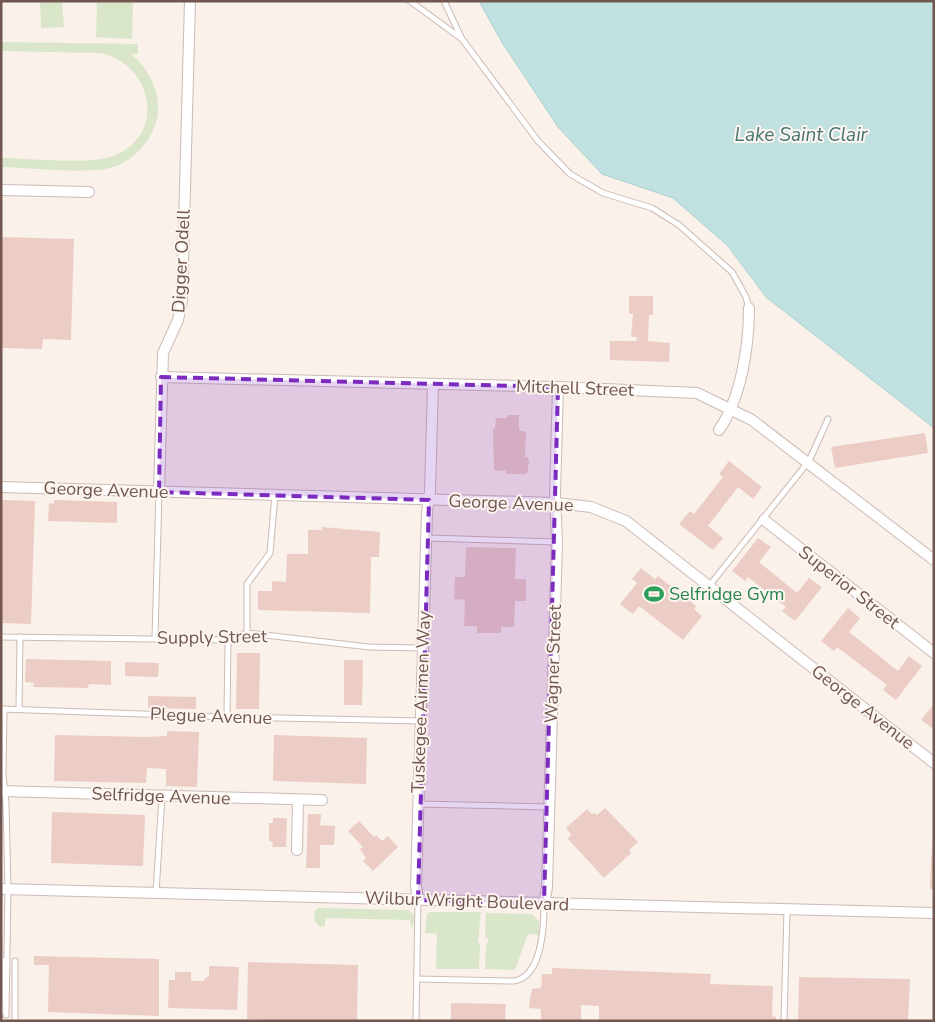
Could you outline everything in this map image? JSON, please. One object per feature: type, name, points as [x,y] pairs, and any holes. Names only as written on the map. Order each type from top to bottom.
[{"type":"street","name":"Digger Odell","points":[[158,492],[163,352],[178,320],[182,300],[190,1]]},
{"type":"street","points":[[1,190],[89,192]]},
{"type":"street","points":[[719,430],[732,408],[740,380],[749,308]]},
{"type":"street","name":"Mitchell Street","points":[[161,377],[558,387],[697,393],[732,408],[752,420],[809,461],[934,560]]},
{"type":"street","name":"Tuskegee Airmen Way","points":[[418,900],[416,886],[422,648],[433,384]]},
{"type":"street","name":"Wagner Street","points":[[544,904],[547,887],[557,542],[558,387]]},
{"type":"street","name":"George Avenue","points":[[1,487],[556,503],[591,507],[617,516],[934,763]]},
{"type":"street","name":"Superior Street","points":[[764,520],[934,654]]},
{"type":"street","name":"Selfridge Avenue","points":[[3,791],[322,800]]},
{"type":"street","points":[[297,850],[298,800]]},
{"type":"street","name":"Wilbur Wright Boulevard","points":[[4,889],[934,914]]},
{"type":"lane","points":[[410,1],[462,39]]},
{"type":"lane","points":[[444,1],[462,39],[508,103],[538,141],[565,169],[603,193],[652,208],[679,225],[732,272],[746,297],[749,308]]},
{"type":"lane","points":[[709,586],[764,520],[809,461],[828,419]]},
{"type":"lane","name":"Digger Odell","points":[[155,638],[158,492]]},
{"type":"lane","points":[[247,633],[247,584],[270,553],[275,495]]},
{"type":"lane","points":[[427,538],[557,542]]},
{"type":"lane","name":"Supply Street","points":[[1,637],[228,640],[247,633],[369,647],[422,648]]},
{"type":"lane","points":[[20,637],[20,709]]},
{"type":"lane","points":[[227,717],[228,640]]},
{"type":"lane","points":[[3,709],[4,1014]]},
{"type":"lane","name":"Plegue Avenue","points":[[3,709],[227,717],[421,720]]},
{"type":"lane","points":[[156,893],[162,796]]},
{"type":"lane","points":[[418,804],[549,807]]},
{"type":"lane","name":"Tuskegee Airmen Way","points":[[416,1021],[418,900]]},
{"type":"lane","name":"Wagner Street","points":[[417,978],[520,980],[529,974],[542,940],[544,904]]},
{"type":"lane","points":[[784,1021],[787,910]]},
{"type":"lane","points":[[3,960],[4,1014]]},
{"type":"lane","points":[[15,961],[15,1021]]},
{"type":"highlighted area","points":[[161,377],[558,387],[544,904],[418,900],[429,500],[159,492]]},
{"type":"green space","points":[[40,1],[62,1],[64,27],[41,28]]},
{"type":"green space","points":[[97,1],[133,1],[132,39],[96,37]]},
{"type":"green space","points":[[1,42],[138,44],[138,54],[131,54],[147,72],[157,95],[158,103],[153,131],[141,149],[124,162],[105,169],[67,170],[1,167],[1,158],[77,161],[116,155],[132,144],[143,131],[147,115],[147,99],[141,84],[131,70],[117,59],[100,53],[1,51]]},
{"type":"green space","points":[[319,908],[409,910],[415,916],[412,929],[410,920],[325,918],[325,926],[320,927],[314,920],[315,910]]},
{"type":"green space","points":[[430,912],[481,912],[478,942],[480,944],[479,969],[436,969],[437,934],[425,933],[427,914]]},
{"type":"green space","points":[[486,913],[532,914],[539,921],[539,935],[528,934],[515,970],[485,969],[486,945],[489,940],[485,936]]},
{"type":"water","name":"Lake Saint Clair","points":[[479,1],[934,1],[934,428],[766,297],[727,245],[673,198],[602,174],[558,127],[503,44]]},
{"type":"building","points":[[1,237],[74,239],[71,340],[43,339],[42,349],[1,348]]},
{"type":"building","points":[[629,296],[653,296],[653,315],[649,315],[648,341],[670,343],[669,362],[610,360],[610,341],[636,341],[637,337],[631,337],[633,314],[629,314]]},
{"type":"building","points":[[507,415],[519,415],[519,430],[526,432],[525,457],[528,457],[529,462],[527,474],[506,474],[506,471],[494,470],[493,429],[495,429],[496,418],[507,418]]},
{"type":"building","points":[[925,433],[928,453],[835,468],[831,447]]},
{"type":"building","points":[[729,461],[762,487],[753,499],[738,487],[708,526],[723,538],[713,550],[679,524],[690,511],[694,514],[723,477],[719,474]]},
{"type":"building","points":[[1,500],[35,501],[31,624],[1,623]]},
{"type":"building","points":[[54,500],[117,502],[117,523],[48,521],[49,503],[54,504]]},
{"type":"building","points":[[322,527],[380,532],[379,557],[371,557],[370,613],[258,610],[258,591],[272,591],[272,581],[286,582],[287,554],[308,554],[308,530],[322,530]]},
{"type":"building","points":[[758,538],[771,547],[759,562],[797,593],[809,578],[822,587],[795,621],[782,611],[786,607],[748,577],[745,581],[732,571]]},
{"type":"building","points":[[466,547],[516,548],[515,579],[526,579],[526,601],[515,601],[514,627],[501,627],[501,633],[477,633],[477,626],[464,626],[465,600],[454,599],[455,577],[465,577]]},
{"type":"building","name":"Selfridge Gym","points":[[641,568],[655,579],[658,576],[696,606],[694,609],[702,616],[683,640],[639,606],[633,614],[620,604],[637,583],[632,579]]},
{"type":"building","points":[[848,608],[860,618],[849,632],[898,671],[909,656],[922,666],[896,700],[883,690],[887,685],[837,647],[834,651],[821,641]]},
{"type":"building","points":[[237,653],[260,653],[259,709],[236,709]]},
{"type":"building","points":[[26,659],[111,661],[111,685],[89,684],[88,688],[33,687],[34,683],[25,682]]},
{"type":"building","points":[[344,660],[363,660],[362,705],[344,705]]},
{"type":"building","points":[[125,662],[159,663],[158,677],[125,676]]},
{"type":"building","points":[[148,696],[196,697],[196,709],[148,708]]},
{"type":"building","points":[[934,704],[934,729],[921,720]]},
{"type":"building","points":[[167,731],[199,732],[197,787],[166,786],[166,769],[147,768],[146,783],[54,781],[55,735],[147,737],[167,736]]},
{"type":"building","points":[[274,735],[367,738],[366,784],[273,781]]},
{"type":"building","points":[[605,808],[638,842],[629,850],[631,853],[604,878],[568,839],[571,834],[566,828],[587,809],[592,814],[597,815]]},
{"type":"building","points":[[52,812],[145,815],[143,866],[51,863]]},
{"type":"building","points":[[308,814],[321,814],[320,825],[335,826],[334,845],[320,845],[320,868],[306,868]]},
{"type":"building","points":[[273,818],[287,818],[286,847],[272,847],[273,842],[269,841],[269,823],[273,823]]},
{"type":"building","points":[[359,821],[374,837],[376,835],[382,841],[388,836],[398,847],[373,871],[363,861],[366,858],[360,849],[363,847],[348,831]]},
{"type":"building","points":[[932,840],[934,889],[930,889]]},
{"type":"building","points":[[34,956],[159,959],[159,1016],[48,1012],[49,965],[34,965]]},
{"type":"building","points":[[248,962],[358,965],[357,1021],[247,1019]]},
{"type":"building","points":[[209,966],[239,967],[237,1010],[168,1008],[169,980],[175,980],[175,972],[191,972],[191,981],[204,981],[209,976]]},
{"type":"building","points":[[552,968],[711,974],[710,984],[773,986],[772,1016],[776,1017],[776,1021],[599,1021],[599,1006],[581,1005],[581,1021],[541,1021],[541,1009],[529,1008],[530,998],[532,989],[541,988],[542,974],[552,974]]},
{"type":"building","points":[[799,977],[910,979],[908,1021],[798,1021]]},
{"type":"building","points":[[451,1003],[506,1004],[505,1021],[451,1021]]},
{"type":"place","name":"Selfridge Gym","points":[[654,594]]}]
